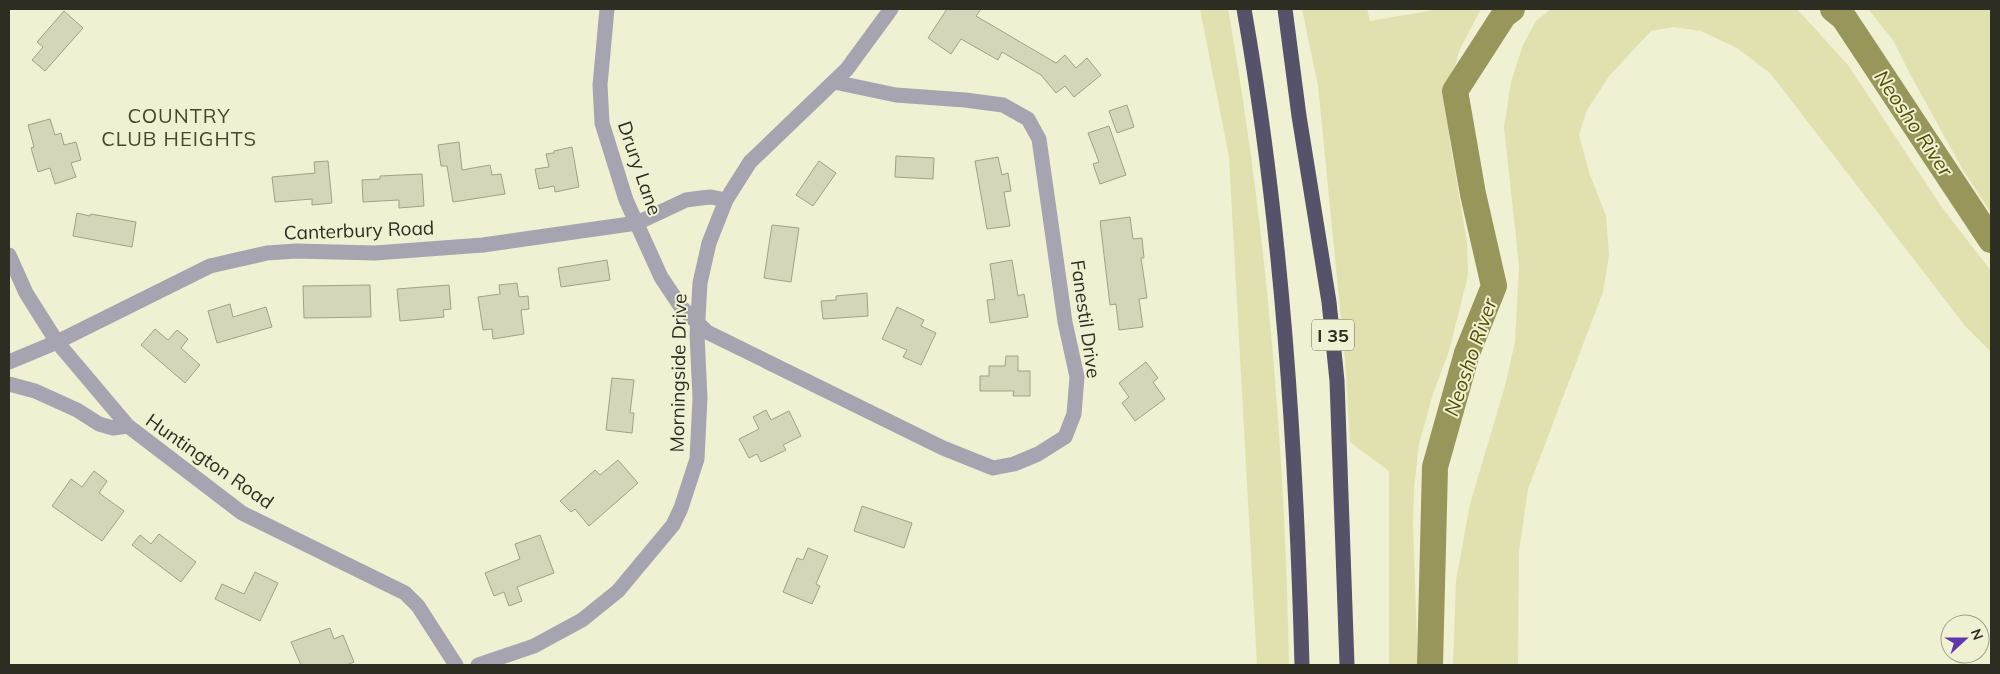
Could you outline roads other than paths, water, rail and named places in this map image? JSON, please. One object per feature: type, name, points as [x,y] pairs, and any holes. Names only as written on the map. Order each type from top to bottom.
[{"type":"highway","name":"I 35","points":[[1244,9],[1259,96],[1284,320],[1299,548],[1302,665]]},
{"type":"highway","name":"I 35","points":[[1286,9],[1299,116],[1329,302],[1337,381],[1347,665]]},
{"type":"street","name":"Drury Lane","points":[[607,9],[600,85],[602,123],[626,200],[661,278],[681,307],[698,323]]},
{"type":"street","name":"Morningside Drive","points":[[478,665],[534,646],[582,620],[618,591],[673,525],[681,508],[697,459],[700,398],[698,323],[700,283],[709,244],[726,200],[750,162],[847,69],[891,9]]},
{"type":"street","name":"Fanestil Drive","points":[[698,323],[707,332],[943,448],[993,468],[1014,464],[1038,454],[1065,437],[1074,414],[1077,377],[1066,322],[1039,139],[1028,119],[1003,105],[896,95],[834,82]]},
{"type":"street","name":"Canterbury Road","points":[[9,362],[57,342],[210,266],[267,253],[296,251],[375,252],[483,245],[637,223],[686,200],[711,197],[726,200]]},
{"type":"street","name":"Huntington Road","points":[[9,256],[26,293],[57,342],[128,426],[242,513],[405,593],[418,606],[456,665]]},
{"type":"street","points":[[9,384],[35,391],[76,410],[98,424],[113,428],[128,426]]},
{"type":"waterway","name":"Neosho River","points":[[1430,665],[1435,467],[1467,353],[1494,286],[1473,194],[1455,91],[1504,15],[1512,9]]},
{"type":"waterway","name":"Neosho River","points":[[1833,9],[1844,18],[1991,240]]},
{"type":"district","name":"COUNTRY CLUB HEIGHTS","points":[[179,126]]}]
